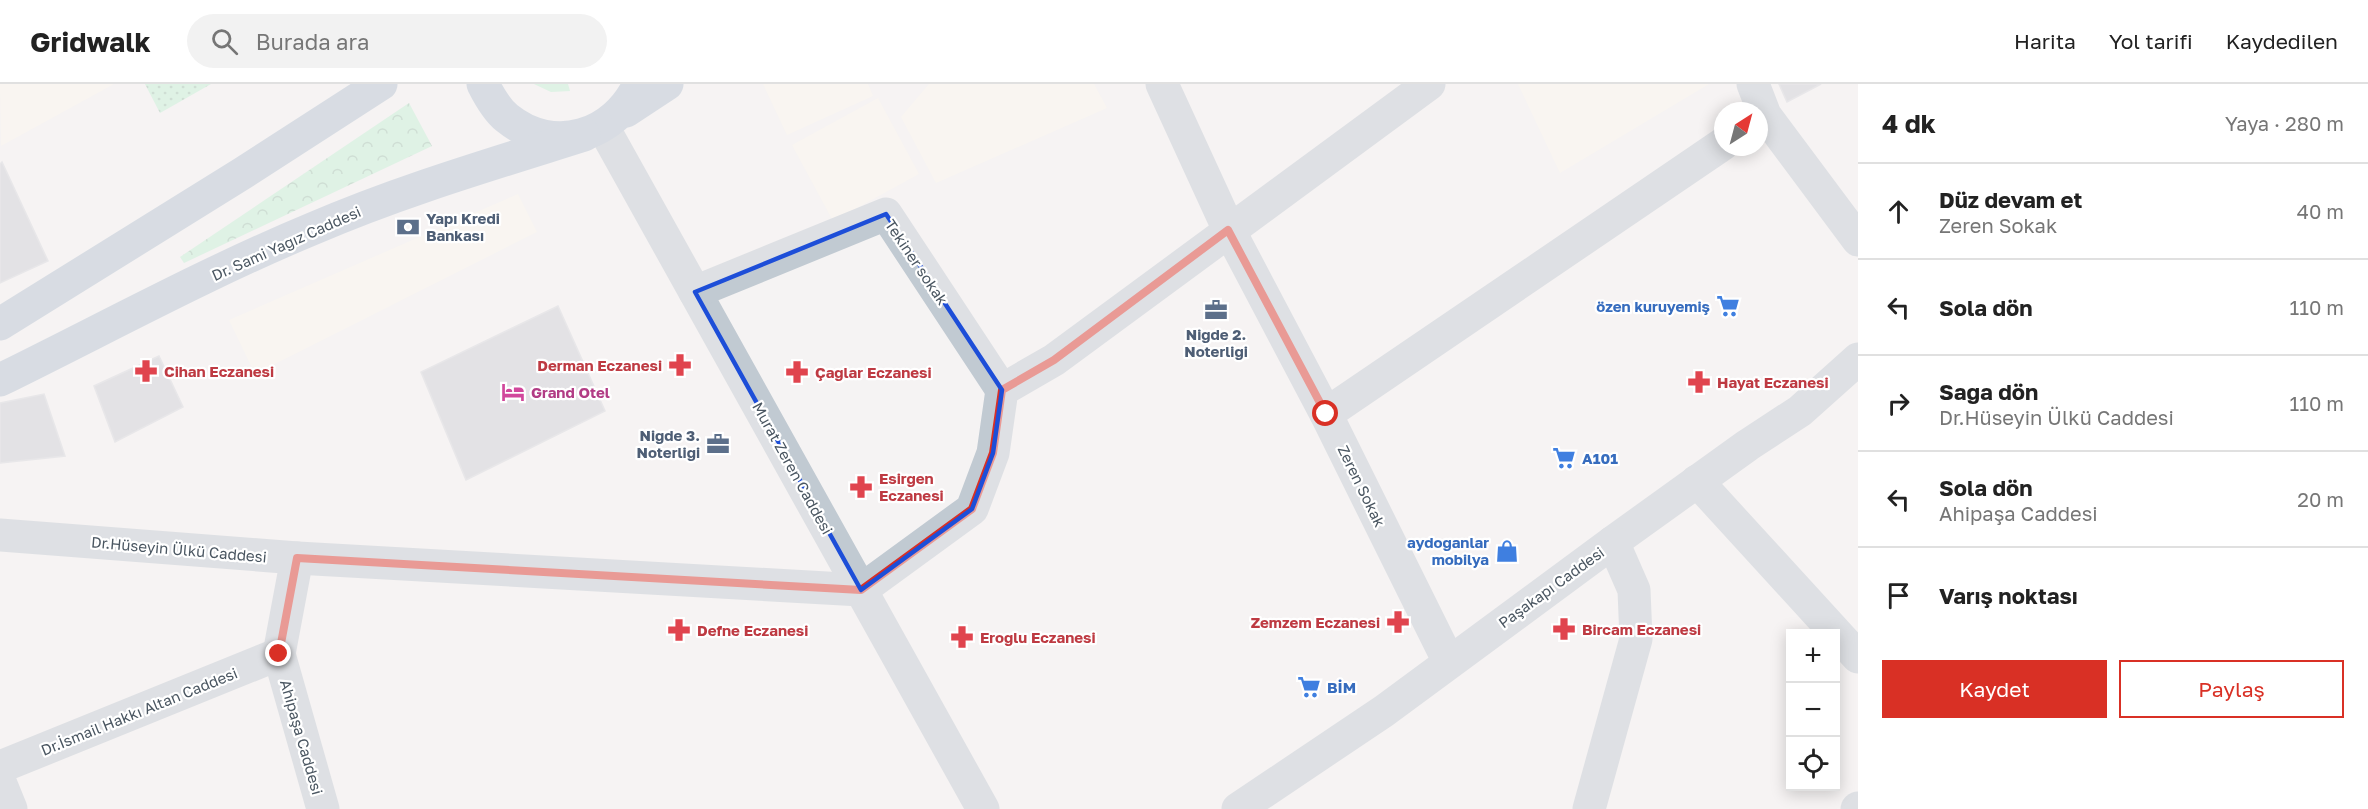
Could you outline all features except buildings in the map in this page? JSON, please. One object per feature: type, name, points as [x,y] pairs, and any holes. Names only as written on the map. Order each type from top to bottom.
[{"type":"main road","points":[[0,324],[243,174],[381,84]]},
{"type":"main road","points":[[483,84],[493,102],[506,118],[524,129],[543,136],[563,138],[602,126],[667,84]]},
{"type":"main road","points":[[602,126],[632,99],[639,84]]},
{"type":"main road","name":"Dr. Sami Yağız Caddesi","points":[[0,380],[245,259],[312,229],[456,175],[602,126]]},
{"type":"street","name":"Zeren Sokak","points":[[1162,84],[1228,230],[1326,414],[1449,662]]},
{"type":"street","points":[[861,590],[972,509],[993,453],[1002,390],[1054,360],[1429,84]]},
{"type":"street","points":[[1753,84],[1758,102]]},
{"type":"street","points":[[1768,125],[1858,240]]},
{"type":"street","name":"Murat Zeren Caddesi","points":[[602,126],[983,809]]},
{"type":"street","points":[[1326,414],[1714,150]]},
{"type":"street","name":"Tekiner sokak","points":[[695,292],[886,214],[1002,390]]},
{"type":"street","name":"Paşakapı Caddesi","points":[[1238,809],[1384,711],[1613,542],[1800,411],[1858,359]]},
{"type":"street","points":[[1698,481],[1858,657]]},
{"type":"street","name":"Dr.Hüseyin Ülkü Caddesi","points":[[0,535],[297,558],[861,590]]},
{"type":"street","points":[[1589,809],[1636,639],[1634,590],[1613,542]]},
{"type":"street","name":"Ahipaşa Caddesi","points":[[297,558],[279,654],[323,809]]},
{"type":"street","name":"Dr.İsmail Hakkı Altan Caddesi","points":[[0,767],[279,654]]},
{"type":"street","points":[[0,782],[11,809]]},
{"type":"highlighted area","points":[[886,214],[1002,390],[993,453],[972,509],[861,590],[695,292]]},
{"type":"shaded area","points":[[0,84],[114,84],[1,146]]},
{"type":"shaded area","points":[[763,84],[868,84],[873,96],[787,135]]},
{"type":"shaded area","points":[[929,84],[1094,84],[1107,108],[936,183],[901,117]]},
{"type":"shaded area","points":[[1518,84],[1709,84],[1560,173]]},
{"type":"shaded area","points":[[878,98],[919,174],[833,221],[792,145]]},
{"type":"shaded area","points":[[518,194],[537,232],[255,374],[229,320]]},
{"type":"green space","points":[[145,84],[211,84],[160,113]]},
{"type":"green space","points":[[534,84],[568,84],[570,91],[551,92]]},
{"type":"green space","points":[[409,103],[432,146],[184,263],[180,257]]},
{"type":"place","name":"Yapı Kredi Bankası","points":[[408,227]]},
{"type":"place","name":"özen kuruyemiş","points":[[1728,306]]},
{"type":"place","name":"Niğde 2. Noterliği","points":[[1216,310]]},
{"type":"place","name":"Derman Eczanesi","points":[[680,365]]},
{"type":"place","name":"Cihan Eczanesi","points":[[146,371]]},
{"type":"place","name":"Çağlar Eczanesi","points":[[797,372]]},
{"type":"place","name":"Hayat Eczanesi","points":[[1699,382]]},
{"type":"place","name":"Grand Otel","points":[[513,392]]},
{"type":"place","name":"Niğde 3. Noterliği","points":[[718,444]]},
{"type":"place","name":"A101","points":[[1564,458]]},
{"type":"place","name":"Esirgen Eczanesi","points":[[861,487]]},
{"type":"place","name":"aydoğanlar mobilya","points":[[1507,551]]},
{"type":"place","name":"Zemzem Eczanesi","points":[[1398,622]]},
{"type":"place","name":"Bircam Eczanesi","points":[[1564,629]]},
{"type":"place","name":"Defne Eczanesi","points":[[679,630]]},
{"type":"place","name":"Eroğlu Eczanesi","points":[[962,637]]},
{"type":"place","name":"BİM","points":[[1309,687]]},
{"type":"route","points":[[279,654],[297,558],[861,590],[972,509],[993,453],[1002,390],[1054,360],[1228,230],[1326,414]]}]
